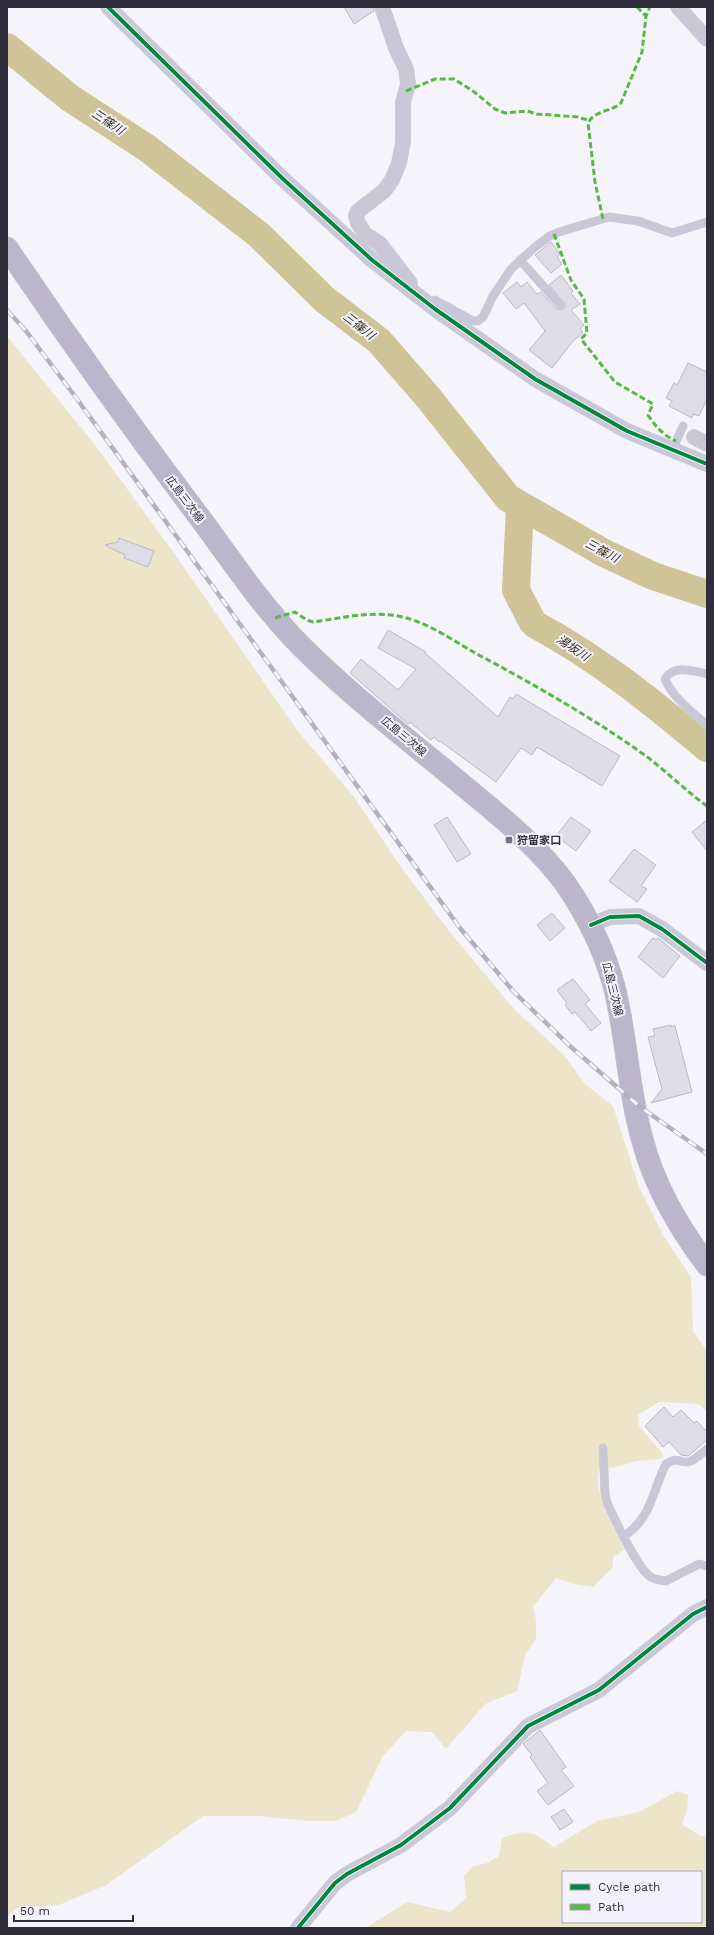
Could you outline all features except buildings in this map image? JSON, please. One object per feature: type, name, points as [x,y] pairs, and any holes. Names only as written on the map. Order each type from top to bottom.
[{"type":"main road","name":"広島三次線","points":[[7,248],[132,428],[255,594],[279,623],[304,649],[367,706],[527,838],[564,882],[591,926],[605,959],[614,986],[634,1108],[643,1144],[655,1178],[670,1211],[689,1242],[707,1265]]},
{"type":"street","points":[[108,7],[282,178],[372,260],[436,310],[535,379],[627,431],[707,464]]},
{"type":"street","points":[[382,7],[396,48],[406,69],[408,84],[403,102],[403,142],[399,163],[392,180],[384,191],[358,212],[356,216],[358,223],[365,234],[380,244],[401,270],[417,294]]},
{"type":"street","points":[[678,7],[707,38]]},
{"type":"street","points":[[591,926],[610,917],[639,916],[662,929],[707,963]]},
{"type":"street","points":[[298,1928],[335,1883],[354,1870],[401,1845],[450,1808],[528,1726],[599,1690],[693,1614],[707,1607]]},
{"type":"lane","points":[[417,294],[430,298],[467,319],[478,321],[483,317],[500,285],[511,269],[550,236],[609,217],[638,221],[672,232],[707,222]]},
{"type":"lane","points":[[520,260],[560,305]]},
{"type":"lane","points":[[673,449],[683,426]]},
{"type":"lane","points":[[707,674],[683,669],[674,670],[668,673],[665,678],[680,701],[707,725]]},
{"type":"lane","points":[[604,1448],[605,1494],[607,1503],[636,1560],[651,1577],[666,1581],[700,1564],[707,1566]]},
{"type":"lane","points":[[624,1536],[637,1528],[646,1514],[666,1464],[678,1460],[685,1462],[691,1461],[707,1449]]},
{"type":"shaded area","points":[[7,336],[95,445],[174,553],[297,730],[354,797],[403,870],[449,931],[514,1009],[564,1055],[585,1084],[613,1106],[639,1187],[663,1235],[691,1277],[693,1331],[707,1351],[707,1412],[699,1404],[659,1402],[638,1415],[639,1426],[663,1454],[661,1459],[636,1461],[612,1468],[599,1467],[598,1480],[602,1501],[624,1550],[613,1557],[613,1567],[593,1587],[574,1584],[556,1578],[533,1607],[536,1620],[536,1639],[525,1655],[517,1691],[485,1704],[446,1749],[432,1732],[406,1731],[383,1756],[356,1812],[336,1821],[307,1821],[260,1816],[203,1816],[106,1885],[59,1905],[17,1908],[7,1917]]},
{"type":"shaded area","points":[[677,1791],[688,1795],[687,1810],[682,1824],[700,1836],[707,1836],[707,1928],[365,1928],[407,1902],[450,1912],[466,1898],[464,1876],[473,1866],[488,1863],[499,1856],[502,1838],[518,1833],[530,1833],[535,1834],[554,1847],[597,1821],[639,1812]]},
{"type":"waterway","name":"三篠川","points":[[7,47],[70,98],[147,148],[259,235],[324,299],[379,341],[427,396],[508,498],[604,553],[653,576],[707,594]]},
{"type":"waterway","name":"湯坂川","points":[[520,506],[516,590],[532,621],[536,625],[582,652],[624,682],[707,748]]},
{"type":"railway","points":[[7,310],[26,331],[77,399],[460,928],[514,992],[571,1047],[639,1106],[707,1154]]},
{"type":"marked path","points":[[637,7],[646,16]]},
{"type":"marked path","points":[[603,219],[595,182],[588,123],[599,113],[613,108],[621,103],[642,52],[646,16],[650,7]]},
{"type":"marked path","points":[[406,91],[435,79],[454,79],[473,91],[495,109],[505,113],[527,111],[537,114],[578,117],[590,121]]},
{"type":"marked path","points":[[554,234],[571,280],[584,299],[587,333],[581,339],[615,382],[653,404],[648,415],[660,430],[676,441]]},
{"type":"marked path","points":[[275,618],[295,612],[313,622],[377,614],[398,616],[419,622],[585,715],[646,756],[707,806]]},
{"type":"cycle path","points":[[108,7],[282,178],[372,260],[435,309],[535,379],[627,431],[707,464]]},
{"type":"cycle path","points":[[591,925],[610,917],[639,916],[662,929],[707,963]]},
{"type":"cycle path","points":[[298,1928],[335,1883],[347,1874],[401,1845],[450,1808],[528,1726],[599,1690],[693,1614],[707,1607]]},
{"type":"place","name":"狩留家口","points":[[509,840]]}]
